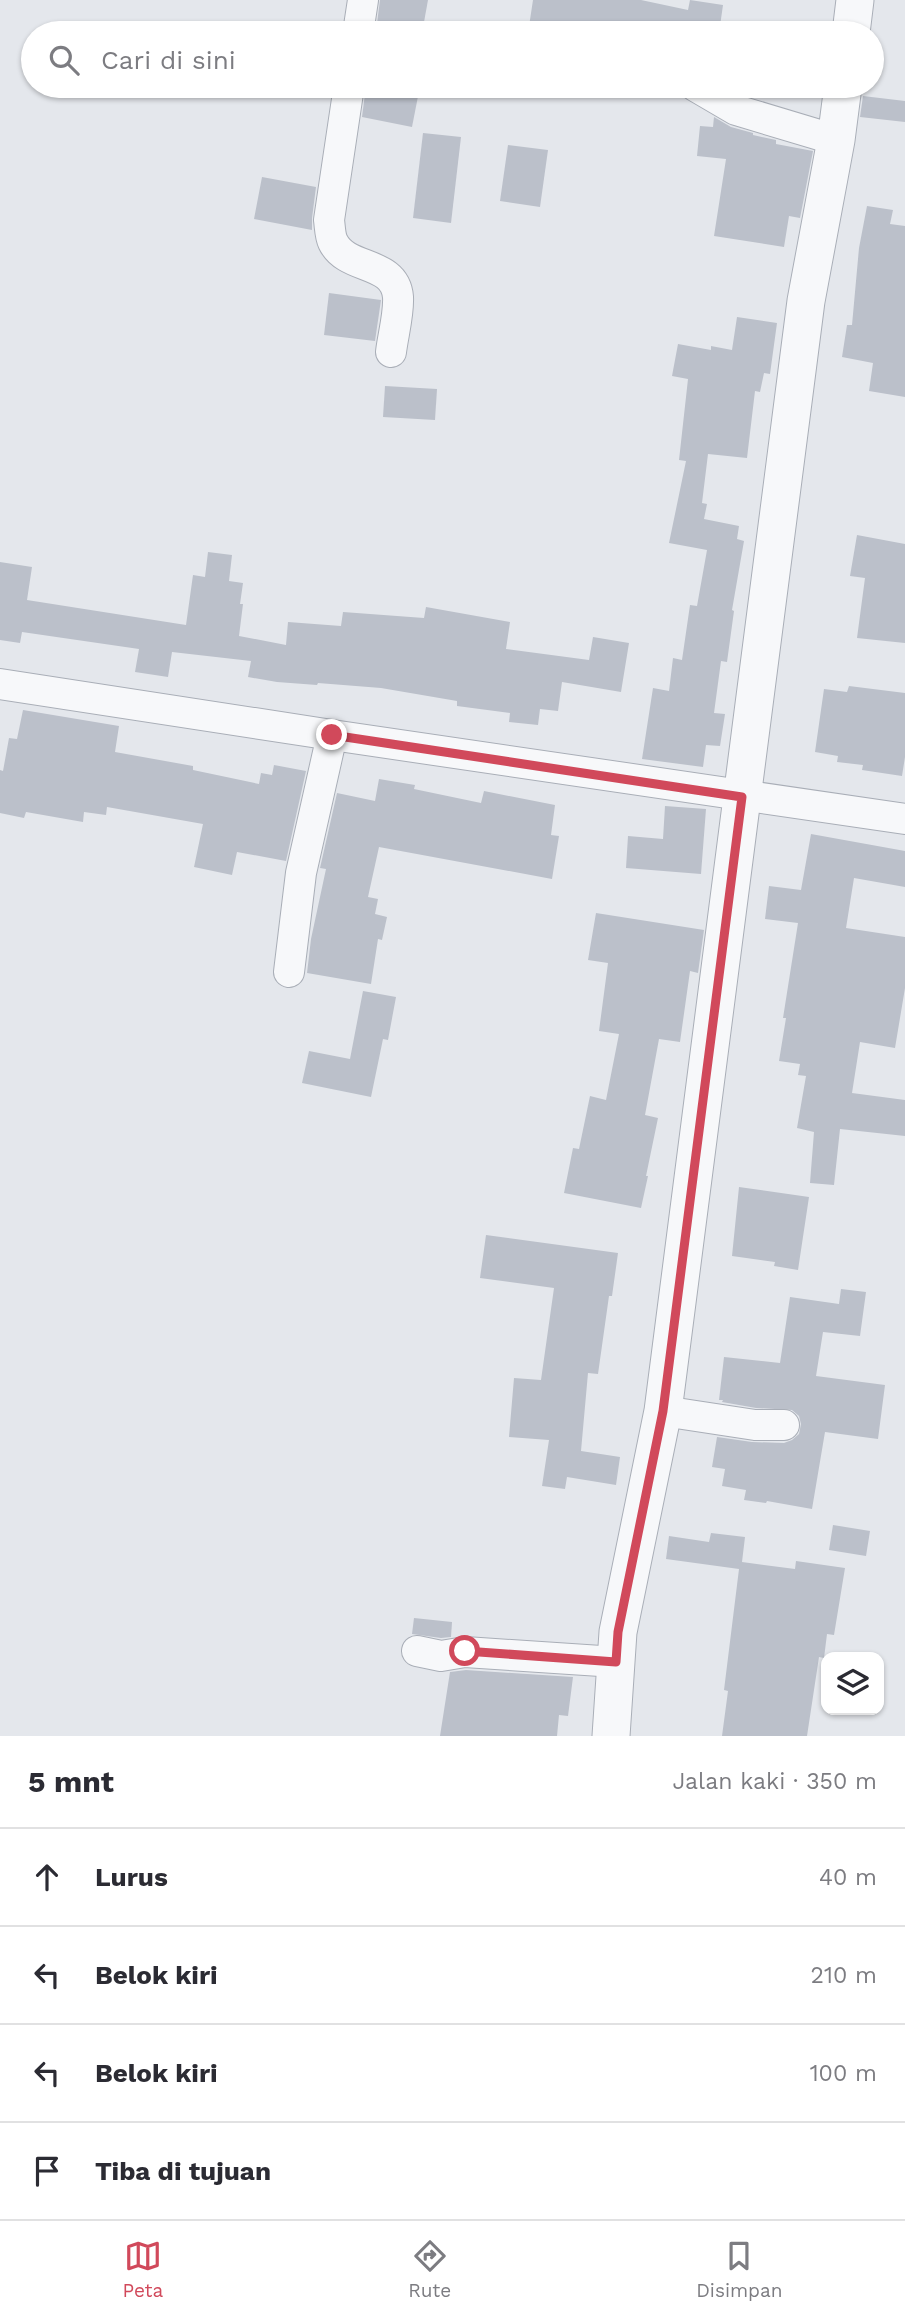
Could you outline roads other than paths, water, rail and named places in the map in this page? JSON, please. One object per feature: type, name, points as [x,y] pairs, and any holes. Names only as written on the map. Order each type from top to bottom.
[{"type":"street","points":[[360,21],[363,0]]},
{"type":"street","points":[[852,21],[855,0]]},
{"type":"street","points":[[347,98],[329,220],[331,233],[333,242],[340,251],[352,260],[383,271],[395,285],[398,297],[391,352]]},
{"type":"street","points":[[716,98],[736,110],[836,139]]},
{"type":"street","points":[[611,1736],[618,1632],[663,1411],[806,301],[841,98]]},
{"type":"street","points":[[0,684],[905,820]]},
{"type":"street","points":[[289,972],[302,873],[332,735]]},
{"type":"street","points":[[663,1411],[755,1425],[784,1425]]},
{"type":"street","points":[[417,1651],[441,1656],[465,1651],[616,1662]]}]
